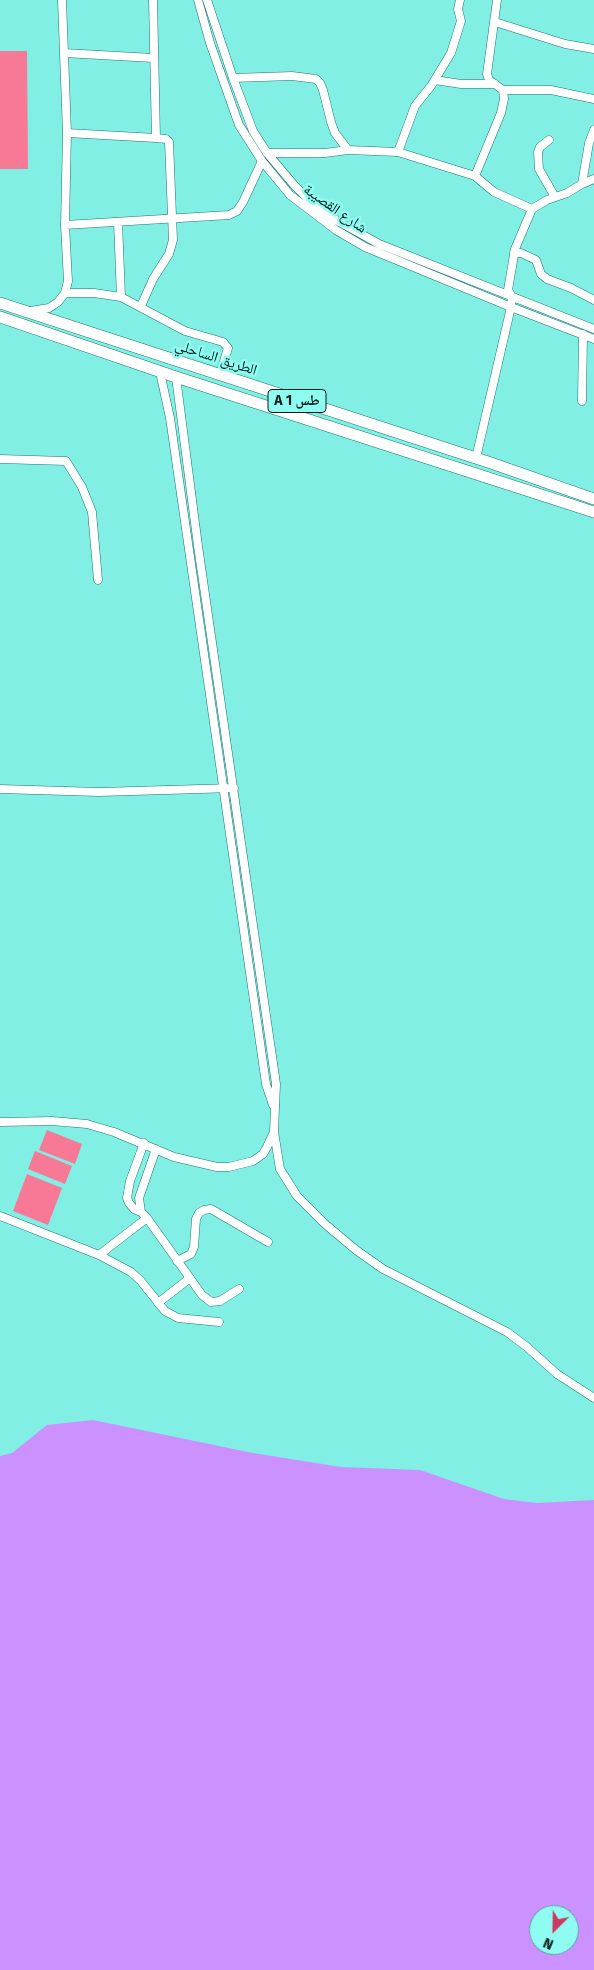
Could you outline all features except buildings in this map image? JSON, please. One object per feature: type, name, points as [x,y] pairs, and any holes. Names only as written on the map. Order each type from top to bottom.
[{"type":"highway","name":"الطريق الساحلي","points":[[0,303],[476,458],[594,499]]},
{"type":"highway","name":"الطريق الساحلي","points":[[0,318],[176,378],[594,512]]},
{"type":"street","points":[[26,312],[49,308],[58,302],[65,293],[68,281],[65,224],[67,133],[62,0]]},
{"type":"street","points":[[152,0],[156,138]]},
{"type":"street","name":"شارع القصيبة","points":[[198,0],[210,43],[239,124],[262,162],[290,195],[341,233],[365,247],[594,338]]},
{"type":"street","points":[[207,0],[233,78],[254,131],[267,154],[308,199],[336,220],[363,236],[594,329]]},
{"type":"street","points":[[398,152],[415,106],[448,59],[461,20],[458,9],[460,0]]},
{"type":"street","points":[[497,0],[487,74],[489,80],[503,90],[551,90],[594,99]]},
{"type":"street","points":[[495,22],[565,44],[594,49]]},
{"type":"street","points":[[64,53],[153,58]]},
{"type":"street","points":[[233,78],[292,76],[316,79],[323,90],[331,122],[348,150]]},
{"type":"street","points":[[435,80],[461,84],[495,84]]},
{"type":"street","points":[[475,176],[501,113],[504,99],[503,90]]},
{"type":"street","points":[[582,184],[589,143],[594,130]]},
{"type":"street","points":[[67,133],[166,139],[170,144],[172,247],[153,279],[141,306]]},
{"type":"street","points":[[548,140],[540,147],[538,152],[539,168],[555,197]]},
{"type":"street","points":[[267,154],[325,153],[348,150],[398,152],[475,176],[494,192],[532,209]]},
{"type":"street","points":[[65,224],[223,217],[237,211],[262,162]]},
{"type":"street","points":[[476,458],[512,297],[508,290],[514,253],[532,209],[594,180]]},
{"type":"street","points":[[118,222],[121,297]]},
{"type":"street","points":[[514,253],[521,253],[532,258],[537,263],[541,274],[547,279],[593,296]]},
{"type":"street","points":[[65,293],[94,293],[121,297],[185,331],[226,344],[228,348],[227,354],[220,375]]},
{"type":"street","points":[[582,401],[583,334]]},
{"type":"street","points":[[160,372],[170,418],[266,1084],[274,1109]]},
{"type":"street","points":[[176,378],[196,536],[276,1084],[274,1132],[280,1169],[297,1196],[325,1224],[356,1250],[390,1272],[506,1332],[527,1347],[557,1374],[594,1398]]},
{"type":"street","points":[[0,459],[66,461],[82,487],[92,512],[98,580]]},
{"type":"street","points":[[0,789],[99,792],[234,788]]},
{"type":"street","points":[[234,864],[245,862]]},
{"type":"street","points":[[259,1038],[269,1035]]},
{"type":"street","points":[[0,1122],[44,1120],[87,1124],[193,1162],[229,1167],[253,1161],[262,1154],[274,1132]]},
{"type":"street","points":[[144,1143],[130,1181],[127,1198],[134,1209],[141,1212],[147,1218],[202,1295],[212,1302],[220,1301],[239,1289]]},
{"type":"street","points":[[141,1212],[139,1198],[156,1149]]},
{"type":"street","points":[[177,1261],[190,1254],[194,1247],[194,1226],[199,1213],[204,1210],[211,1210],[268,1242]]},
{"type":"street","points":[[0,1216],[99,1255],[131,1272],[140,1280],[165,1311],[178,1318],[219,1322]]},
{"type":"street","points":[[99,1255],[147,1218]]},
{"type":"street","points":[[158,1304],[190,1278]]},
{"type":"shaded area","points":[[0,51],[27,51],[28,169],[0,169]]},
{"type":"shaded area","points":[[47,1130],[82,1144],[75,1164],[39,1150]]},
{"type":"shaded area","points":[[35,1151],[72,1166],[65,1184],[28,1169]]},
{"type":"shaded area","points":[[27,1174],[62,1188],[48,1225],[13,1211]]},
{"type":"shaded area","points":[[93,1420],[253,1453],[341,1467],[420,1470],[504,1499],[537,1503],[594,1500],[594,1970],[0,1970],[0,1456],[12,1453],[47,1425]]}]
